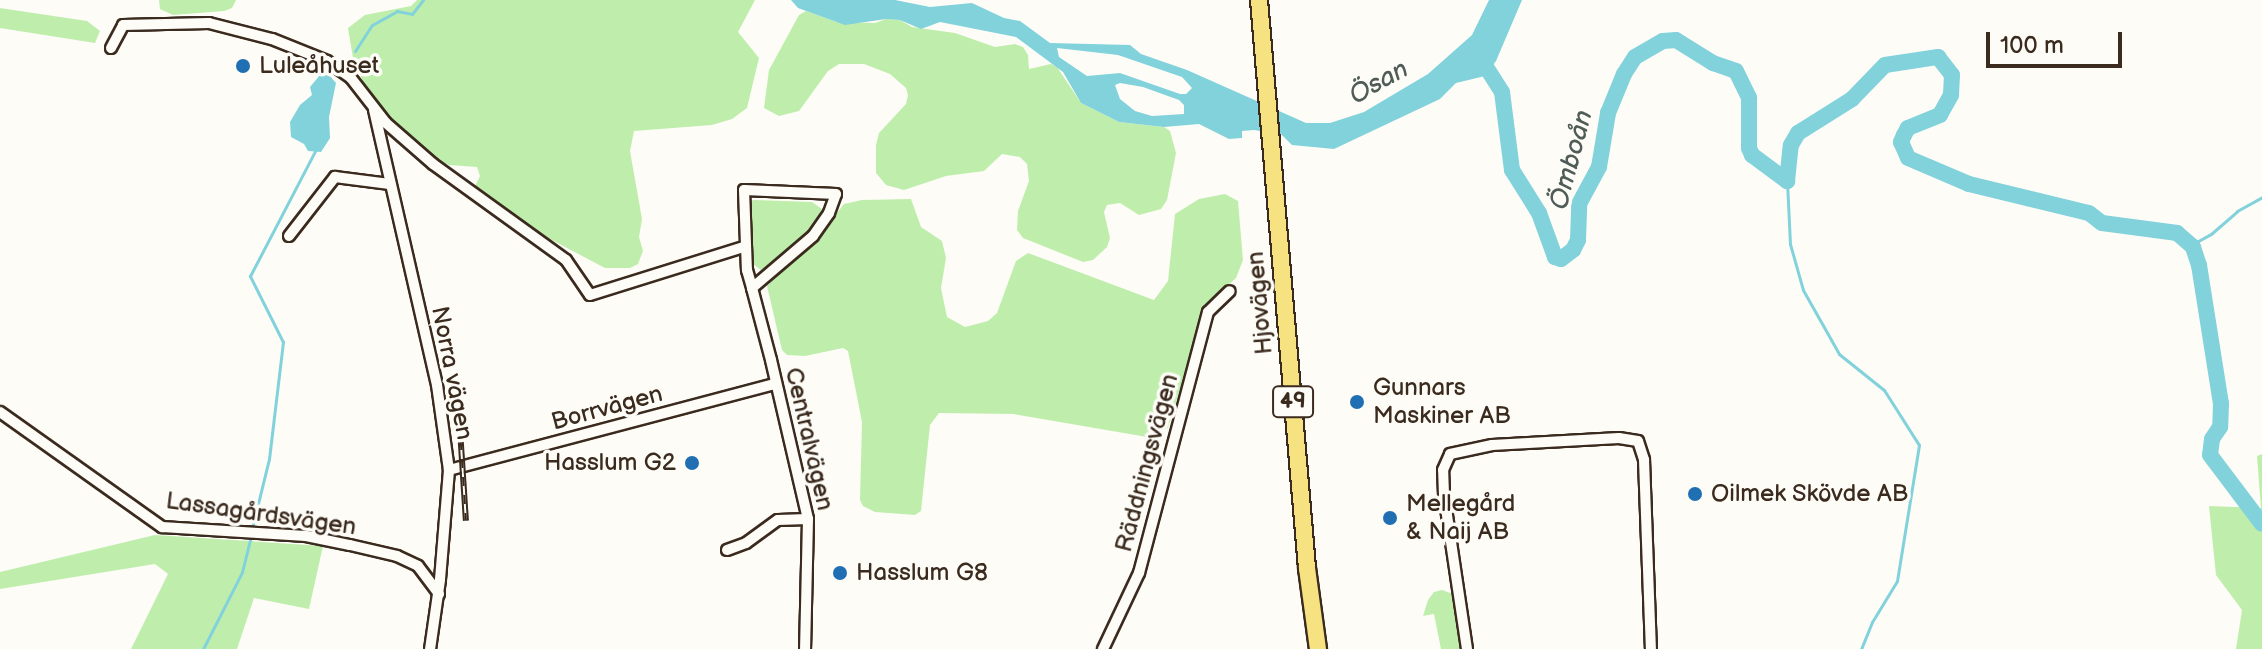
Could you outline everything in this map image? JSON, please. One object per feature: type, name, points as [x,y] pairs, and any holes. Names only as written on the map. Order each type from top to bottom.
[{"type":"main road","name":"Hjovägen","points":[[1259,0],[1307,568],[1318,649]]},
{"type":"street","points":[[111,48],[123,25],[209,23],[272,39],[341,70],[373,108],[433,164],[566,260],[590,295],[743,247]]},
{"type":"street","name":"Norra vägen","points":[[373,108],[437,385],[449,470],[439,594],[430,649]]},
{"type":"street","points":[[289,236],[335,177],[390,184]]},
{"type":"street","name":"Centralvägen","points":[[752,288],[813,236],[829,213],[836,194],[744,190],[743,247],[752,288],[808,519],[805,649]]},
{"type":"street","name":"Räddningsvägen","points":[[1103,649],[1139,573],[1208,312],[1230,291]]},
{"type":"street","name":"Borrvägen","points":[[449,470],[775,384]]},
{"type":"street","name":"Lassagårdsvägen","points":[[0,412],[162,527],[306,536],[397,556],[418,566],[439,594]]},
{"type":"street","points":[[1467,649],[1444,495],[1443,470],[1450,454],[1492,445],[1619,438],[1638,441],[1644,460],[1651,649]]},
{"type":"street","points":[[727,550],[746,543],[778,520],[808,519]]},
{"type":"green space","points":[[159,0],[236,0],[232,8],[224,11],[173,15],[160,9]]},
{"type":"green space","points":[[417,0],[755,0],[738,32],[759,58],[747,108],[732,119],[712,125],[634,131],[630,151],[642,219],[639,237],[643,251],[638,264],[630,268],[605,268],[550,239],[479,191],[475,186],[480,176],[477,167],[449,165],[435,159],[392,120],[365,86],[353,58],[348,28],[365,15],[411,6]]},
{"type":"green space","points":[[0,8],[87,21],[100,31],[95,43],[0,28]]},
{"type":"green space","points":[[806,11],[837,22],[900,20],[912,27],[955,33],[995,47],[1015,44],[1023,47],[1028,55],[1029,69],[1051,64],[1057,67],[1081,103],[1119,122],[1164,127],[1170,131],[1176,153],[1167,200],[1161,209],[1139,215],[1120,203],[1107,205],[1104,212],[1110,238],[1107,247],[1093,260],[1083,262],[1023,238],[1017,230],[1018,211],[1029,181],[1027,164],[1020,157],[1002,154],[984,171],[946,176],[904,190],[886,185],[876,173],[876,145],[879,133],[906,104],[908,95],[906,88],[890,74],[864,64],[839,64],[828,71],[799,111],[779,116],[764,108],[769,70],[799,15]]},
{"type":"green space","points":[[1225,194],[1238,201],[1243,260],[1236,278],[1205,307],[1168,428],[1147,437],[1013,414],[939,413],[930,425],[921,511],[915,515],[875,512],[863,506],[860,500],[862,422],[848,351],[843,348],[805,356],[787,355],[782,350],[767,286],[816,239],[844,204],[862,200],[911,199],[921,227],[942,241],[946,258],[941,288],[947,317],[965,327],[988,321],[997,313],[1016,261],[1028,253],[1154,300],[1168,281],[1175,214],[1199,199]]},
{"type":"green space","points":[[753,200],[812,202],[822,209],[809,233],[761,270],[753,264],[750,246],[749,203]]},
{"type":"green space","points":[[2262,454],[2262,649],[2236,649],[2242,610],[2216,575],[2209,506],[2261,508],[2257,456]]},
{"type":"green space","points":[[155,535],[323,546],[309,609],[254,598],[237,649],[131,649],[168,574],[155,564],[0,589],[0,572]]},
{"type":"green space","points":[[1442,590],[1453,594],[1461,649],[1441,649],[1434,614],[1423,616],[1428,600],[1434,592]]},
{"type":"water","points":[[791,0],[895,0],[930,7],[972,3],[1004,18],[1020,21],[1050,43],[1130,45],[1141,54],[1187,70],[1306,123],[1330,123],[1364,112],[1428,74],[1472,35],[1489,0],[1522,0],[1496,61],[1485,76],[1456,83],[1440,99],[1334,149],[1292,145],[1281,134],[1254,130],[1242,131],[1242,138],[1229,139],[1199,124],[1164,127],[1119,122],[1081,103],[1063,72],[1016,37],[940,22],[921,29],[900,20],[886,19],[845,25],[798,8]],"holes":[[[1057,48],[1118,55],[1182,77],[1192,88],[1186,94],[1180,94],[1120,73],[1087,76],[1059,57]],[[1115,85],[1143,87],[1179,100],[1184,105],[1184,114],[1152,116],[1135,111],[1120,99]]]},
{"type":"water","points":[[320,75],[329,75],[336,83],[329,117],[330,138],[321,152],[308,151],[304,144],[291,137],[290,122],[300,105],[312,95],[310,87]]},
{"type":"waterway","points":[[355,51],[372,25],[397,11],[412,14],[423,0]]},
{"type":"waterway","name":"Ömboån","points":[[1479,56],[1502,92],[1512,170],[1539,213],[1555,257],[1561,259],[1573,250],[1578,240],[1579,204],[1599,167],[1608,113],[1624,74],[1635,57],[1663,41],[1676,40],[1713,63],[1736,71],[1749,98],[1749,148],[1752,155],[1787,181],[1791,145],[1798,133],[1852,99],[1885,65],[1938,57],[1952,75],[1951,95],[1940,115],[1908,128],[1901,142],[1908,158],[1969,184],[2089,213],[2102,223],[2177,233],[2193,247],[2199,265],[2221,404],[2220,427],[2212,439],[2210,455],[2262,524]]},
{"type":"waterway","points":[[252,528],[269,459],[283,342],[250,276],[316,149]]},
{"type":"waterway","points":[[1787,181],[1790,244],[1803,290],[1839,354],[1884,390],[1919,445],[1897,581],[1872,622],[1861,649]]},
{"type":"waterway","name":"Ömboån","points":[[2191,245],[2211,234],[2237,211],[2262,197]]},
{"type":"waterway","points":[[203,649],[242,572],[251,535]]},
{"type":"railway","points":[[459,414],[466,521]]},
{"type":"place","name":"Luleåhuset","points":[[243,66]]},
{"type":"place","name":"Gunnars Maskiner AB","points":[[1357,402]]},
{"type":"place","name":"Hasslum G2","points":[[692,463]]},
{"type":"place","name":"Oilmek Skövde AB","points":[[1695,494]]},
{"type":"place","name":"Mellegård & Naij AB","points":[[1390,518]]},
{"type":"place","name":"Hasslum G8","points":[[840,573]]},
{"type":"water label","name":"Ösan","points":[[1379,83]]}]
